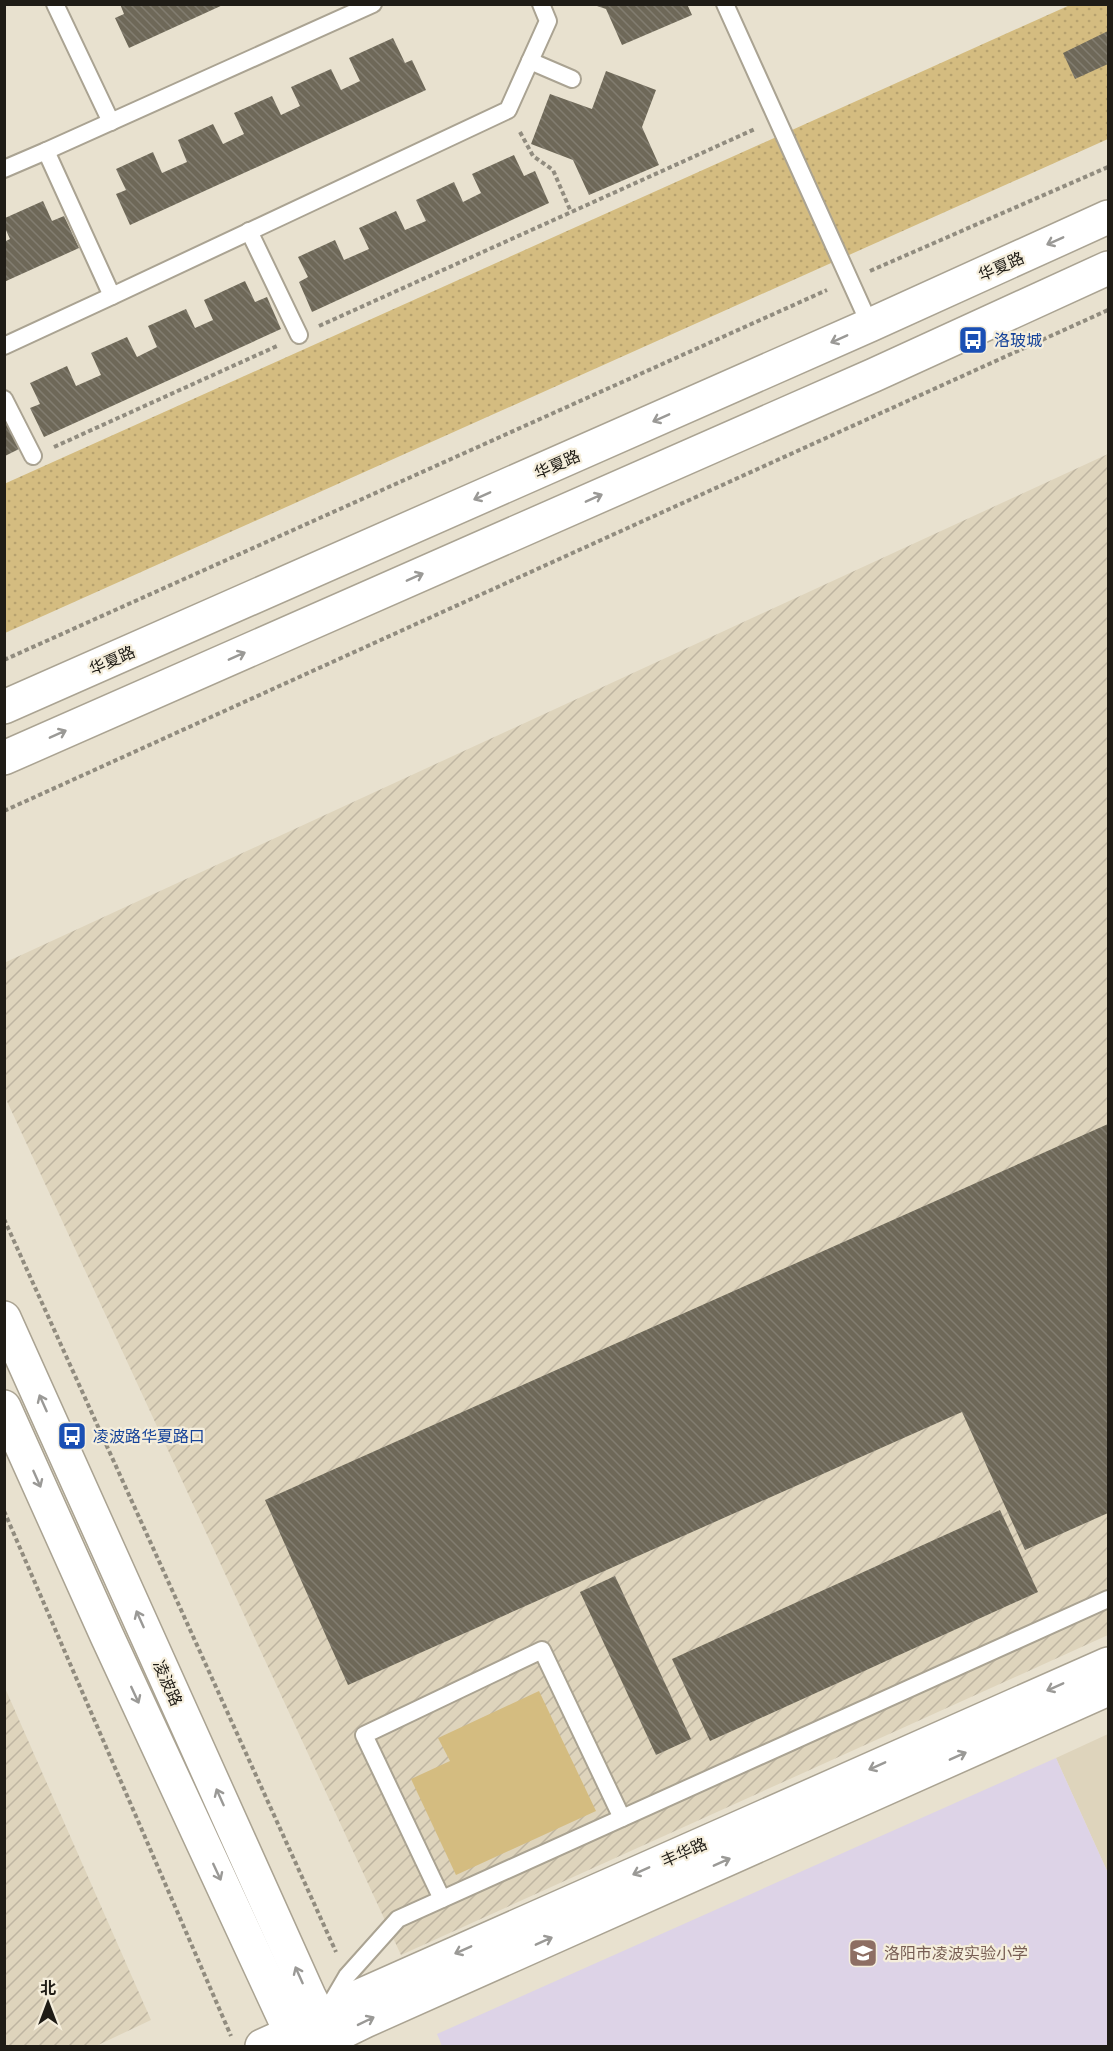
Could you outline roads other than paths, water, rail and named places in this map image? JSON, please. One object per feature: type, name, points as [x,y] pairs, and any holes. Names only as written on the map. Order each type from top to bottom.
[{"type":"street","name":"华夏路","points":[[4,707],[870,326],[1108,217]]},
{"type":"street","points":[[4,758],[874,375],[1108,268]]},
{"type":"street","name":"凌波路","points":[[4,1318],[309,1996],[298,2040]]},
{"type":"street","points":[[4,1407],[112,1646],[298,2040]]},
{"type":"street","name":"丰华路","points":[[298,2040],[355,1998],[1108,1664]]},
{"type":"street","name":"丰华路","points":[[298,2040],[376,2016],[1108,1689]]},
{"type":"lane","points":[[55,4],[111,122]]},
{"type":"lane","points":[[4,169],[374,4]]},
{"type":"lane","points":[[4,346],[508,110],[548,21],[541,4]]},
{"type":"lane","points":[[725,4],[870,326]]},
{"type":"lane","points":[[530,61],[573,79]]},
{"type":"lane","points":[[46,151],[112,296]]},
{"type":"lane","points":[[249,231],[299,336]]},
{"type":"lane","points":[[4,399],[33,456]]},
{"type":"lane","points":[[298,2040],[347,1976],[398,1919],[1108,1599]]},
{"type":"lane","points":[[442,1899],[364,1735],[542,1650],[622,1818]]},
{"type":"place","name":"洛玻城","points":[[973,340]]},
{"type":"place","name":"凌波路华夏路口","points":[[72,1436]]},
{"type":"place","name":"洛阳市凌波实验小学","points":[[863,1953]]}]
